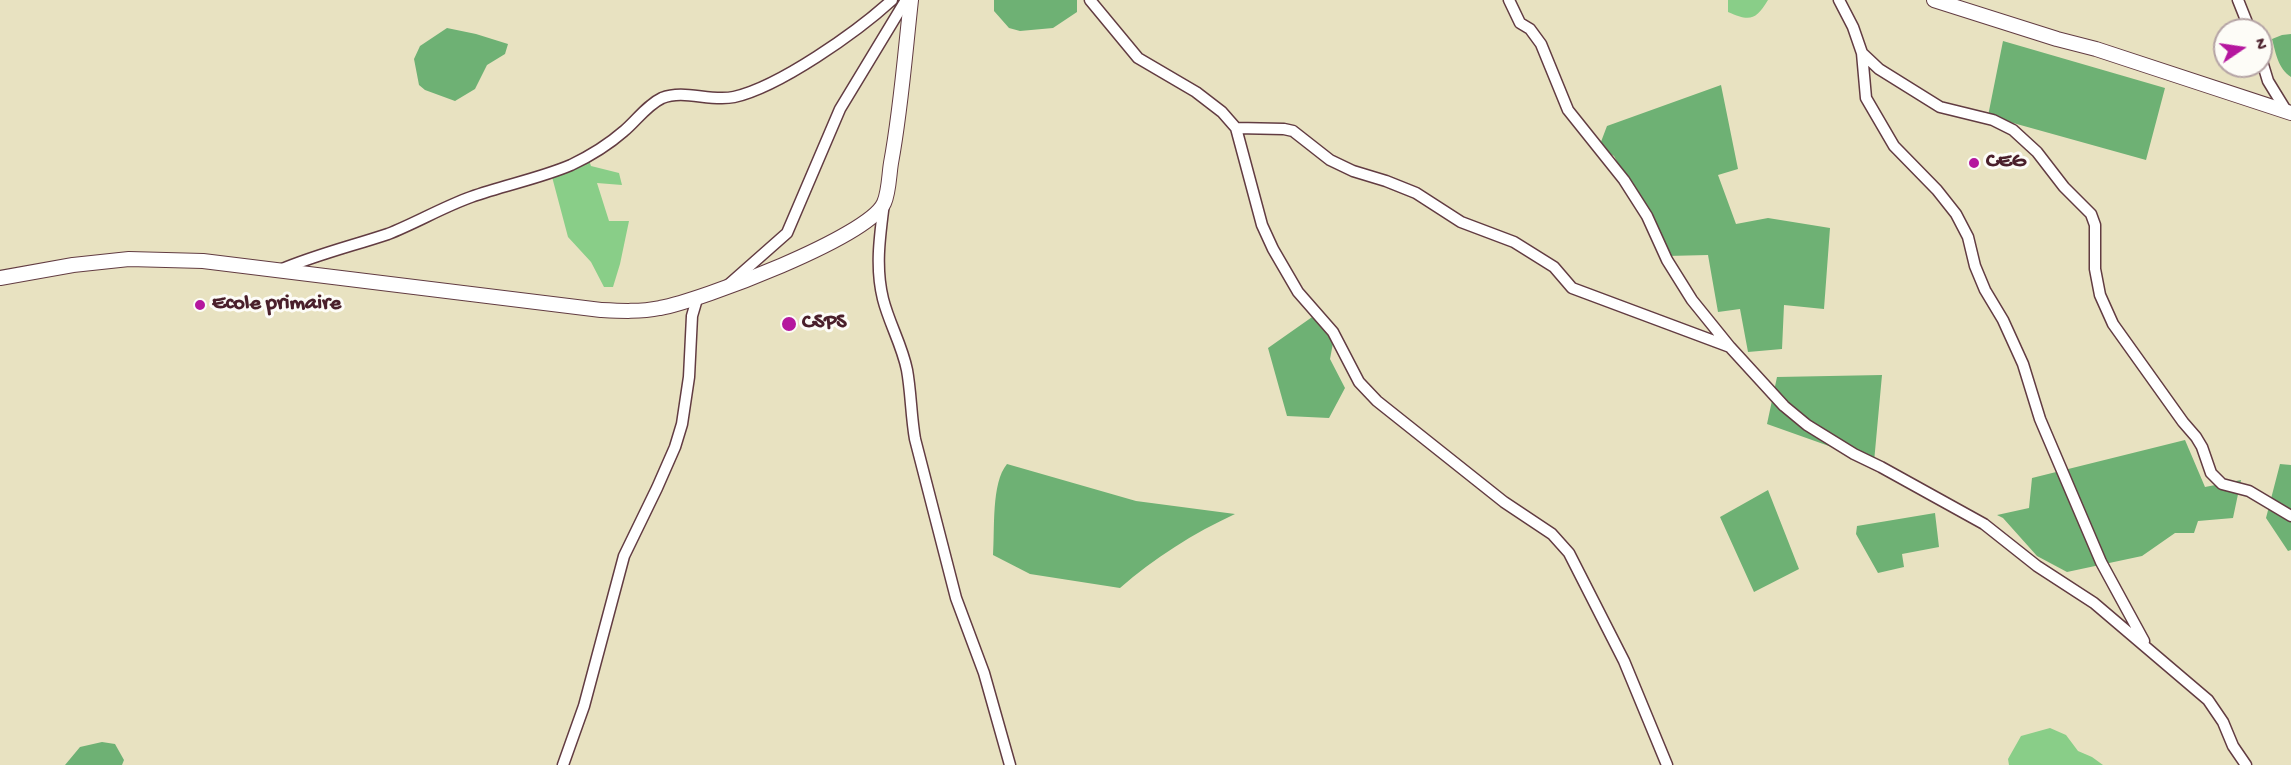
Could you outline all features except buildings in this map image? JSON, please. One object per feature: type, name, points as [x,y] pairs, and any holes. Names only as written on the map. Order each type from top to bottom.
[{"type":"street","points":[[280,270],[388,233],[471,197],[518,184],[588,157],[625,131],[660,99],[671,95],[716,99],[753,91],[778,79],[822,52],[892,0]]},
{"type":"street","points":[[723,290],[787,233],[840,109],[906,0]]},
{"type":"street","points":[[911,0],[894,149],[884,202],[879,250],[880,280],[883,300],[903,351],[915,439],[956,598],[984,673],[1010,765]]},
{"type":"street","points":[[1090,0],[1138,58],[1196,92],[1222,112],[1236,128],[1262,225],[1273,249],[1298,292],[1333,332],[1359,382],[1377,401],[1504,502],[1552,534],[1569,553],[1624,662],[1668,765]]},
{"type":"street","points":[[1509,0],[1520,23],[1530,29],[1541,44],[1568,110],[1624,180],[1647,216],[1666,260],[1692,300],[1730,347],[1784,406],[1807,425],[1854,454],[1984,524],[2037,566],[2094,603],[2148,646],[2208,700],[2223,722],[2233,746],[2246,765]]},
{"type":"street","points":[[1839,0],[1853,27],[1862,53],[1866,98],[1894,146],[1937,190],[1956,214],[1968,237],[1975,266],[2023,364],[2040,419],[2101,562],[2148,646]]},
{"type":"street","points":[[1934,0],[2096,49],[2289,112]]},
{"type":"street","points":[[2238,0],[2245,18]]},
{"type":"street","points":[[1862,53],[1879,69],[1940,107],[1993,120],[2013,130],[2037,152],[2064,187],[2091,214],[2095,225],[2095,269],[2100,295],[2113,324],[2196,437],[2211,473],[2222,484],[2249,491],[2291,516]]},
{"type":"street","points":[[2267,78],[2289,112]]},
{"type":"street","points":[[1236,128],[1293,131],[1330,160],[1353,171],[1416,193],[1461,222],[1514,242],[1554,267],[1572,288],[1730,347]]},
{"type":"street","points":[[0,278],[73,265],[129,259],[203,261],[601,310],[648,310],[723,290],[823,246],[871,218],[884,202]]},
{"type":"street","points":[[563,765],[584,706],[624,556],[662,477],[682,424],[689,377],[692,316],[697,298]]},
{"type":"green space","points":[[994,0],[1077,0],[1077,12],[1053,28],[1020,31],[1009,28],[994,11]]},
{"type":"green space","points":[[1728,0],[1768,0],[1760,12],[1747,18],[1728,12]]},
{"type":"green space","points":[[447,28],[508,44],[505,54],[487,65],[475,89],[455,101],[425,90],[419,85],[414,59],[420,46]]},
{"type":"green space","points":[[2291,34],[2291,77],[2280,65],[2273,43],[2273,39]]},
{"type":"green space","points":[[2003,41],[2165,88],[2146,160],[1988,116]]},
{"type":"green space","points":[[1721,85],[1738,169],[1718,175],[1736,224],[1768,218],[1830,228],[1824,309],[1784,305],[1782,349],[1748,352],[1740,309],[1718,312],[1708,255],[1667,256],[1614,156],[1599,147],[1607,126]]},
{"type":"green space","points":[[588,157],[591,166],[619,173],[622,185],[597,183],[609,221],[629,221],[613,287],[604,287],[591,262],[568,237],[551,173]]},
{"type":"green space","points":[[1315,315],[1329,332],[1333,343],[1330,359],[1345,388],[1329,418],[1287,416],[1268,348]]},
{"type":"green space","points":[[1882,375],[1874,462],[1767,424],[1777,377]]},
{"type":"green space","points":[[2185,440],[2205,487],[2241,480],[2233,518],[2198,521],[2194,533],[2175,533],[2142,556],[2067,572],[2037,556],[2003,518],[1997,515],[2029,508],[2032,478]]},
{"type":"green space","points":[[1007,464],[1136,501],[1235,514],[1175,547],[1120,588],[1030,574],[993,555],[996,495],[998,483]]},
{"type":"green space","points":[[2280,464],[2291,465],[2291,550],[2288,551],[2266,518]]},
{"type":"green space","points":[[1768,490],[1799,569],[1754,592],[1720,517]]},
{"type":"green space","points":[[1935,513],[1939,547],[1902,554],[1904,567],[1878,573],[1856,534],[1857,526]]},
{"type":"green space","points":[[2050,728],[2066,735],[2078,751],[2103,765],[2009,765],[2008,759],[2021,736]]},
{"type":"green space","points":[[102,742],[115,744],[124,760],[122,765],[65,765],[80,747]]},
{"type":"place","name":"CEG","points":[[1974,163]]},
{"type":"place","name":"Ecole primaire","points":[[200,305]]},
{"type":"place","name":"CSPS","points":[[789,324]]}]
